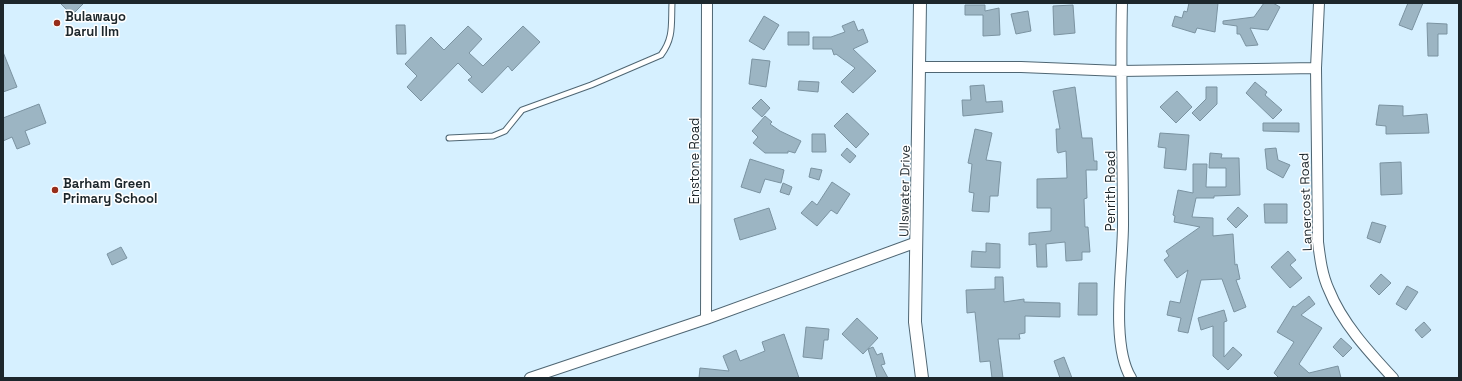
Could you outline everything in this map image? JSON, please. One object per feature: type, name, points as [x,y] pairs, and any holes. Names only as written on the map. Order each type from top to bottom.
[{"type":"street","name":"Enstone Road","points":[[706,319],[708,3]]},
{"type":"street","name":"Ullswater Drive","points":[[920,3],[915,322],[922,378]]},
{"type":"street","name":"Penrith Road","points":[[1122,3],[1120,71],[1123,219],[1121,339],[1124,361],[1131,378]]},
{"type":"street","name":"Lanercost Road","points":[[1319,3],[1316,68],[1318,242],[1322,268],[1329,290],[1343,316],[1355,334],[1394,378]]},
{"type":"street","points":[[919,67],[1021,67],[1120,71],[1316,68]]},
{"type":"street","points":[[530,378],[706,319],[917,242]]},
{"type":"lane","points":[[449,138],[494,136],[505,131],[522,110],[591,85],[660,55],[668,46],[671,38],[672,3]]},
{"type":"building","points":[[60,3],[84,3],[72,15]]},
{"type":"building","points":[[1189,3],[1218,3],[1215,32],[1197,28],[1195,33],[1172,26],[1175,16],[1182,18],[1184,11],[1187,12]]},
{"type":"building","points":[[1264,3],[1273,3],[1280,7],[1268,30],[1250,28],[1258,45],[1246,46],[1240,34],[1237,34],[1237,26],[1223,24],[1223,21],[1254,17]]},
{"type":"building","points":[[1408,3],[1423,3],[1412,30],[1399,25]]},
{"type":"building","points":[[965,5],[985,5],[985,11],[999,8],[1000,35],[983,36],[983,15],[965,15]]},
{"type":"building","points":[[1073,5],[1075,33],[1054,35],[1053,6]]},
{"type":"building","points":[[1028,11],[1031,31],[1016,34],[1011,14]]},
{"type":"building","points":[[764,16],[779,25],[764,50],[749,41]]},
{"type":"building","points":[[854,21],[858,31],[863,29],[868,42],[853,49],[876,71],[853,93],[841,82],[855,68],[836,54],[834,55],[832,49],[813,49],[813,37],[831,37],[845,32],[842,26]]},
{"type":"building","points":[[1427,23],[1447,24],[1447,34],[1438,34],[1438,56],[1428,56]]},
{"type":"building","points":[[396,25],[405,25],[406,54],[397,54]]},
{"type":"building","points":[[468,26],[482,39],[469,53],[483,66],[523,26],[540,42],[512,71],[508,66],[482,93],[468,80],[472,77],[458,63],[421,101],[407,87],[417,76],[405,64],[431,37],[444,50]]},
{"type":"building","points":[[788,32],[809,32],[809,45],[788,45]]},
{"type":"building","points":[[3,52],[17,87],[3,92]]},
{"type":"building","points":[[752,59],[770,61],[766,87],[749,84]]},
{"type":"building","points":[[799,81],[819,82],[818,92],[798,90]]},
{"type":"building","points":[[1255,82],[1267,92],[1265,95],[1282,110],[1273,119],[1246,93]]},
{"type":"building","points":[[984,85],[986,102],[1002,101],[1003,112],[963,116],[962,100],[971,100],[970,86]]},
{"type":"building","points":[[1075,87],[1082,138],[1092,138],[1094,161],[1097,161],[1097,170],[1086,170],[1087,198],[1084,199],[1085,227],[1088,227],[1090,252],[1082,252],[1082,260],[1066,261],[1065,242],[1046,244],[1047,267],[1037,267],[1036,244],[1029,245],[1029,233],[1051,231],[1051,208],[1037,208],[1037,179],[1067,178],[1066,151],[1058,153],[1057,151],[1056,129],[1060,129],[1053,91]]},
{"type":"building","points":[[1206,87],[1217,87],[1217,104],[1200,121],[1192,113],[1206,99]]},
{"type":"building","points":[[1177,91],[1192,107],[1176,123],[1160,107]]},
{"type":"building","points":[[761,99],[770,108],[762,117],[752,108]]},
{"type":"building","points":[[39,104],[46,123],[25,131],[30,144],[17,149],[12,137],[3,141],[3,118]]},
{"type":"building","points":[[1379,105],[1403,106],[1403,116],[1427,114],[1429,133],[1386,134],[1386,126],[1376,125]]},
{"type":"building","points":[[847,113],[869,134],[856,148],[834,126]]},
{"type":"building","points":[[765,116],[772,122],[770,124],[780,131],[801,141],[795,153],[788,151],[788,153],[765,153],[753,143],[758,137],[752,131]]},
{"type":"building","points":[[1263,123],[1299,123],[1299,132],[1263,131]]},
{"type":"building","points":[[975,129],[992,133],[986,160],[1001,162],[998,196],[990,196],[989,212],[972,211],[974,193],[969,192],[972,164],[968,163]]},
{"type":"building","points":[[1160,133],[1189,135],[1186,170],[1164,168],[1166,148],[1158,147]]},
{"type":"building","points":[[812,134],[825,134],[826,152],[812,152]]},
{"type":"building","points":[[847,148],[856,156],[850,163],[841,155]]},
{"type":"building","points":[[1276,148],[1278,160],[1290,165],[1283,178],[1267,169],[1265,149]]},
{"type":"building","points":[[1210,153],[1222,154],[1221,158],[1239,158],[1240,195],[1214,196],[1214,198],[1196,198],[1192,217],[1213,218],[1213,236],[1233,234],[1235,265],[1237,264],[1240,279],[1236,280],[1246,307],[1234,312],[1222,279],[1201,280],[1188,333],[1178,331],[1181,318],[1167,315],[1170,301],[1180,303],[1188,270],[1177,278],[1164,260],[1169,256],[1166,251],[1200,227],[1174,222],[1175,216],[1173,215],[1178,190],[1193,193],[1193,164],[1207,164],[1206,187],[1226,187],[1226,168],[1209,168]]},
{"type":"building","points":[[750,159],[784,170],[781,183],[765,179],[760,193],[741,187]]},
{"type":"building","points":[[1401,162],[1402,194],[1381,195],[1380,163]]},
{"type":"building","points":[[811,168],[822,170],[819,180],[809,177]]},
{"type":"building","points":[[832,182],[850,194],[837,214],[831,210],[817,226],[801,213],[812,201],[817,205]]},
{"type":"building","points":[[783,183],[792,187],[789,195],[780,192]]},
{"type":"building","points":[[1264,204],[1287,204],[1287,223],[1265,223]]},
{"type":"building","points":[[1238,207],[1248,216],[1236,228],[1227,219]]},
{"type":"building","points":[[769,208],[776,229],[740,240],[734,219]]},
{"type":"building","points":[[1372,222],[1386,226],[1380,243],[1367,238]]},
{"type":"building","points":[[986,243],[1000,244],[1000,268],[971,267],[972,251],[986,252]]},
{"type":"building","points":[[121,247],[127,258],[112,265],[107,254]]},
{"type":"building","points":[[1288,251],[1296,260],[1290,265],[1302,278],[1290,288],[1271,267]]},
{"type":"building","points":[[1381,274],[1391,283],[1379,295],[1370,286]]},
{"type":"building","points":[[995,277],[1003,277],[1004,302],[1024,299],[1024,302],[1060,303],[1060,317],[1025,316],[1025,333],[1019,334],[1020,339],[998,339],[1003,378],[992,378],[990,361],[980,362],[975,312],[967,313],[966,290],[995,289]]},
{"type":"building","points":[[1079,283],[1097,283],[1097,315],[1078,315]]},
{"type":"building","points":[[1407,286],[1418,292],[1406,310],[1396,304]]},
{"type":"building","points":[[1309,296],[1315,304],[1301,315],[1322,328],[1299,364],[1309,373],[1338,366],[1341,378],[1279,378],[1274,373],[1294,342],[1277,332],[1293,306],[1295,307]]},
{"type":"building","points":[[1224,310],[1227,321],[1224,322],[1224,357],[1233,347],[1242,355],[1228,370],[1213,356],[1213,326],[1201,330],[1198,318]]},
{"type":"building","points":[[857,318],[878,338],[863,354],[842,334]]},
{"type":"building","points":[[1424,322],[1431,330],[1422,338],[1415,330]]},
{"type":"building","points":[[806,327],[829,329],[828,340],[824,340],[822,359],[803,357]]},
{"type":"building","points":[[784,334],[799,378],[699,378],[700,368],[729,371],[723,356],[736,350],[740,361],[765,351],[762,342]]},
{"type":"building","points":[[1341,338],[1352,348],[1343,357],[1333,347]]},
{"type":"building","points":[[873,347],[877,355],[882,353],[885,364],[881,365],[888,378],[877,378],[868,349]]},
{"type":"building","points":[[1064,357],[1072,378],[1060,378],[1054,361]]},
{"type":"place","name":"Bulawayo Darul Ilm","points":[[57,23]]},
{"type":"place","name":"Barham Green Primary School","points":[[55,190]]}]
